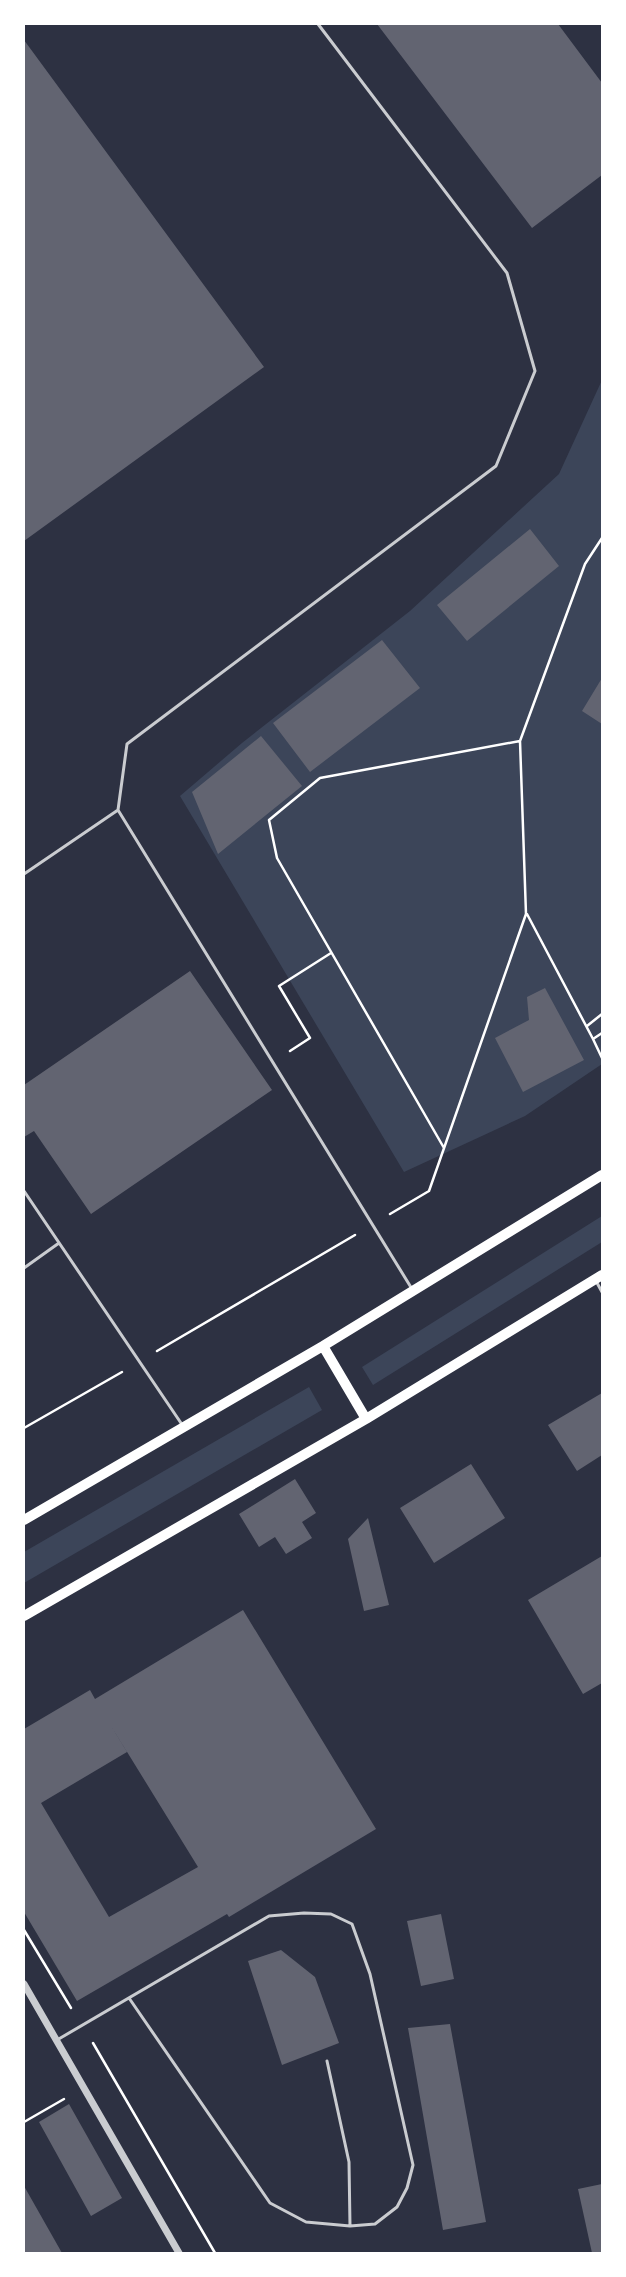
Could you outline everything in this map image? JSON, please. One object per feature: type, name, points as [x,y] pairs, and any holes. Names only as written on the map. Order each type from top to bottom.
[{"type":"main road","points":[[24,1520],[323,1346],[602,1175]]},
{"type":"main road","points":[[24,1616],[366,1419],[598,1278]]},
{"type":"main road","points":[[323,1346],[366,1419]]},
{"type":"street","points":[[24,1984],[179,2253]]},
{"type":"lane","points":[[318,24],[506,273],[535,371],[496,466],[127,744],[118,810],[414,1291]]},
{"type":"lane","points":[[24,874],[118,810]]},
{"type":"lane","points":[[24,1192],[184,1427]]},
{"type":"lane","points":[[24,1268],[59,1243]]},
{"type":"lane","points":[[598,1278],[602,1292]]},
{"type":"lane","points":[[56,2041],[269,1916],[304,1913],[331,1914],[352,1924],[370,1974],[413,2165],[407,2188],[397,2206],[375,2224],[350,2226],[306,2222],[270,2203],[130,1998]]},
{"type":"lane","points":[[327,2062],[349,2162],[350,2226]]},
{"type":"path","points":[[24,1428],[429,1191],[526,914],[520,741],[585,564],[602,538]]},
{"type":"path","points":[[444,1148],[277,858],[269,820],[320,778],[520,741]]},
{"type":"path","points":[[526,914],[587,1026],[602,1058]]},
{"type":"path","points":[[310,1038],[279,986],[331,953]]},
{"type":"path","points":[[587,1026],[602,1014]]},
{"type":"path","points":[[593,1040],[602,1033]]},
{"type":"path","points":[[24,1930],[215,2253]]},
{"type":"path","points":[[24,2122],[83,2088]]},
{"type":"shaded area","points":[[602,380],[602,1064],[525,1116],[404,1172],[180,796],[242,743],[410,611],[559,474]]},
{"type":"shaded area","points":[[602,1216],[602,1242],[373,1385],[362,1367]]},
{"type":"shaded area","points":[[309,1387],[322,1410],[24,1583],[24,1552]]},
{"type":"building","points":[[377,24],[558,24],[602,83],[602,175],[532,228]]},
{"type":"building","points":[[24,40],[264,367],[24,541]]},
{"type":"building","points":[[530,529],[559,566],[467,641],[437,605]]},
{"type":"building","points":[[382,640],[420,688],[310,772],[273,723]]},
{"type":"building","points":[[602,678],[602,724],[582,711]]},
{"type":"building","points":[[261,736],[302,786],[218,854],[192,792]]},
{"type":"building","points":[[190,971],[272,1090],[91,1214],[34,1131],[24,1137],[24,1085]]},
{"type":"building","points":[[545,988],[584,1060],[523,1092],[495,1038],[529,1020],[527,997]]},
{"type":"building","points":[[602,1393],[602,1455],[577,1471],[548,1425]]},
{"type":"building","points":[[471,1464],[505,1518],[434,1563],[400,1508]]},
{"type":"building","points":[[295,1479],[316,1513],[302,1522],[312,1538],[286,1554],[275,1537],[259,1547],[239,1514]]},
{"type":"building","points":[[368,1518],[389,1605],[364,1611],[348,1539]]},
{"type":"building","points":[[602,1556],[602,1683],[583,1694],[528,1600]]},
{"type":"building","points":[[243,1610],[376,1829],[229,1917],[227,1914],[77,2001],[24,1912],[24,1729],[90,1690],[95,1699]],"holes":[[[108,1721],[198,1867],[109,1917],[41,1803],[127,1752]]]},
{"type":"building","points":[[441,1914],[454,1979],[421,1986],[407,1921]]},
{"type":"building","points":[[281,1950],[315,1977],[339,2043],[282,2065],[248,1961]]},
{"type":"building","points":[[450,2024],[486,2222],[443,2230],[408,2028]]},
{"type":"building","points":[[69,2104],[122,2198],[91,2216],[39,2122]]},
{"type":"building","points":[[602,2184],[602,2253],[592,2253],[578,2189]]},
{"type":"building","points":[[24,2186],[62,2253],[24,2253]]}]
